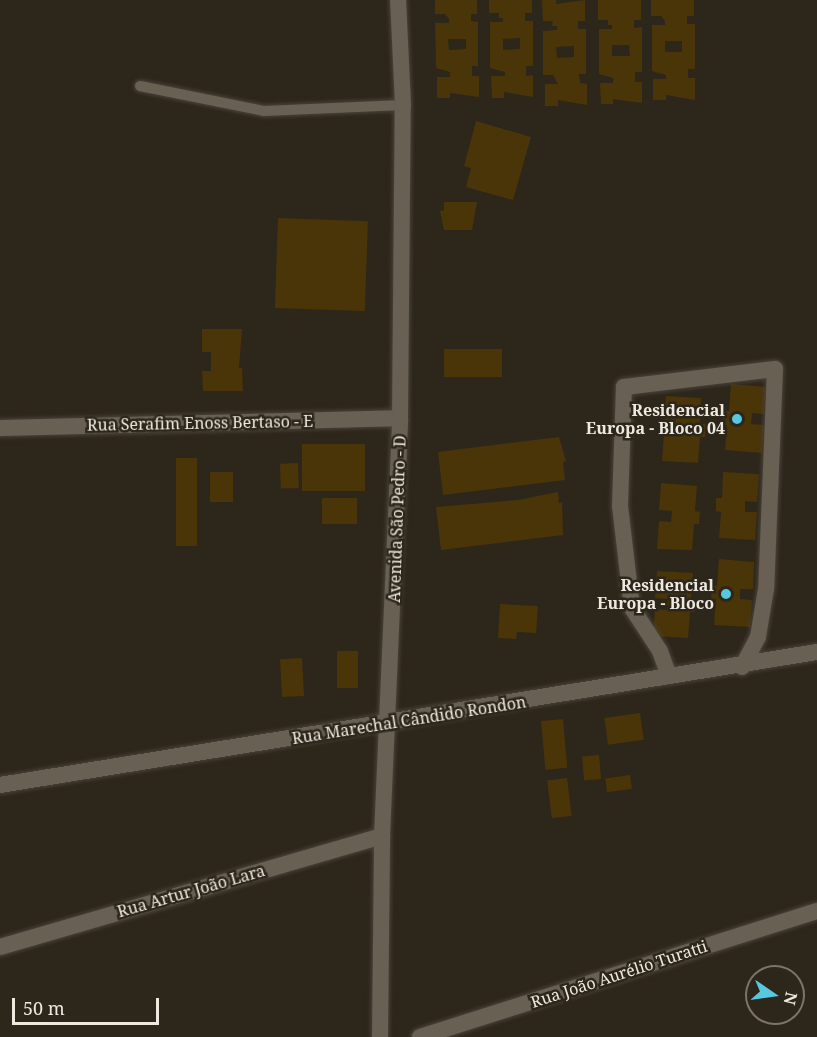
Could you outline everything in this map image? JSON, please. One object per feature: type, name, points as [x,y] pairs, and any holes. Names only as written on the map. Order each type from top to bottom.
[{"type":"street","name":"Avenida São Pedro - D","points":[[380,1037],[382,836],[390,725],[400,418],[403,105],[398,0]]},
{"type":"street","points":[[669,676],[660,651],[632,608],[620,506],[624,387],[775,369],[766,589],[758,637],[742,667]]},
{"type":"street","name":"Rua Serafim Enoss Bertaso - E","points":[[0,428],[400,418]]},
{"type":"street","name":"Rua Marechal Cândido Rondon","points":[[0,785],[390,725],[669,676],[742,667],[817,652]]},
{"type":"street","name":"Rua Artur João Lara","points":[[0,946],[382,836]]},
{"type":"street","name":"Rua João Aurélio Turatti","points":[[420,1037],[817,911]]},
{"type":"lane","points":[[140,86],[264,111],[403,105]]},
{"type":"building","points":[[435,0],[477,0],[477,14],[471,14],[471,21],[478,22],[478,66],[472,66],[472,76],[479,76],[479,97],[450,93],[450,98],[437,98],[437,77],[450,77],[450,72],[436,68],[435,23],[449,23],[449,19],[445,14],[435,14]],"holes":[[[448,39],[466,39],[466,49],[449,50]]]},
{"type":"building","points":[[489,0],[532,0],[532,13],[525,13],[525,21],[533,21],[533,66],[526,66],[526,76],[533,75],[533,97],[504,92],[504,98],[492,98],[491,76],[505,76],[505,72],[490,68],[490,22],[503,22],[503,18],[499,18],[499,13],[489,13]],"holes":[[[520,38],[520,49],[503,50],[503,39]]]},
{"type":"building","points":[[542,0],[556,0],[556,4],[585,0],[585,21],[578,21],[578,29],[586,29],[586,74],[579,74],[580,83],[587,84],[587,105],[558,100],[558,106],[545,106],[545,84],[558,84],[553,75],[543,75],[543,31],[557,30],[557,26],[552,26],[553,21],[543,21]],"holes":[[[574,46],[574,57],[557,58],[556,47]]]},
{"type":"building","points":[[598,0],[641,0],[641,20],[634,20],[634,28],[642,27],[642,72],[635,72],[635,82],[642,82],[642,103],[613,99],[613,104],[601,104],[600,83],[613,83],[613,78],[599,74],[599,29],[612,29],[612,25],[608,25],[608,20],[598,20]],"holes":[[[612,45],[629,45],[630,56],[612,56]]]},
{"type":"building","points":[[651,0],[694,0],[694,16],[687,16],[687,24],[695,24],[695,69],[688,69],[688,78],[695,78],[695,100],[666,95],[666,100],[653,100],[653,79],[666,79],[666,75],[652,71],[652,25],[665,25],[665,21],[661,16],[651,16]],"holes":[[[665,41],[682,41],[682,52],[665,52]]]},
{"type":"building","points":[[476,121],[531,137],[513,200],[466,187],[471,168],[464,166]]},
{"type":"building","points":[[444,202],[477,202],[472,230],[444,230],[440,211],[444,210]]},
{"type":"building","points":[[278,218],[368,221],[365,311],[275,308]]},
{"type":"building","points":[[202,329],[242,329],[239,368],[242,368],[243,391],[203,391],[202,371],[211,371],[211,352],[202,352]]},
{"type":"building","points":[[444,349],[502,349],[502,377],[444,377]]},
{"type":"building","name":"Residencial Europa - Bloco 04","points":[[731,384],[766,387],[764,414],[752,413],[751,424],[764,425],[762,453],[725,450],[727,425],[722,424],[723,411],[729,411]]},
{"type":"building","points":[[666,396],[701,398],[700,424],[706,424],[705,437],[700,437],[698,463],[662,461],[664,434],[677,434],[677,424],[664,424]]},
{"type":"building","points":[[559,437],[566,461],[563,462],[565,480],[443,495],[438,452]]},
{"type":"building","points":[[302,444],[365,444],[365,491],[302,491]]},
{"type":"building","points":[[176,458],[197,458],[197,546],[176,546]]},
{"type":"building","points":[[298,463],[299,488],[281,489],[280,464]]},
{"type":"building","points":[[210,472],[233,472],[233,502],[210,502]]},
{"type":"building","name":"Residencial Europa - Bloco 04","points":[[723,472],[759,474],[757,502],[745,501],[745,512],[757,512],[755,540],[719,538],[721,512],[716,511],[716,498],[722,498]]},
{"type":"building","points":[[661,483],[697,486],[695,511],[700,512],[699,524],[694,524],[692,550],[657,549],[659,521],[671,522],[672,511],[659,510]]},
{"type":"building","points":[[558,492],[559,503],[562,502],[563,535],[441,550],[436,507],[518,500]]},
{"type":"building","points":[[322,498],[357,498],[357,524],[322,524]]},
{"type":"building","name":"Residencial Europa - Bloco","points":[[719,559],[754,562],[753,589],[740,589],[740,599],[752,600],[750,627],[714,625],[716,599],[711,599],[712,585],[717,586]]},
{"type":"building","name":"Residencial Europa - Bloco","points":[[657,571],[693,573],[691,599],[696,599],[695,612],[690,612],[688,638],[653,636],[655,609],[667,610],[668,599],[655,598]]},
{"type":"building","points":[[500,604],[538,606],[536,633],[517,632],[516,639],[498,638]]},
{"type":"building","points":[[337,651],[358,651],[358,688],[337,688]]},
{"type":"building","points":[[302,658],[304,696],[282,697],[280,659]]},
{"type":"building","points":[[640,713],[644,740],[608,745],[604,718]]},
{"type":"building","points":[[563,719],[567,768],[545,770],[541,721]]},
{"type":"building","points":[[599,755],[601,779],[584,780],[582,756]]},
{"type":"building","points":[[630,775],[632,789],[607,792],[605,778]]},
{"type":"building","points":[[567,778],[572,816],[552,818],[547,780]]},
{"type":"place","name":"Residencial Europa - Bloco 04","points":[[737,419]]},
{"type":"place","name":"Residencial Europa - Bloco","points":[[726,594]]}]
